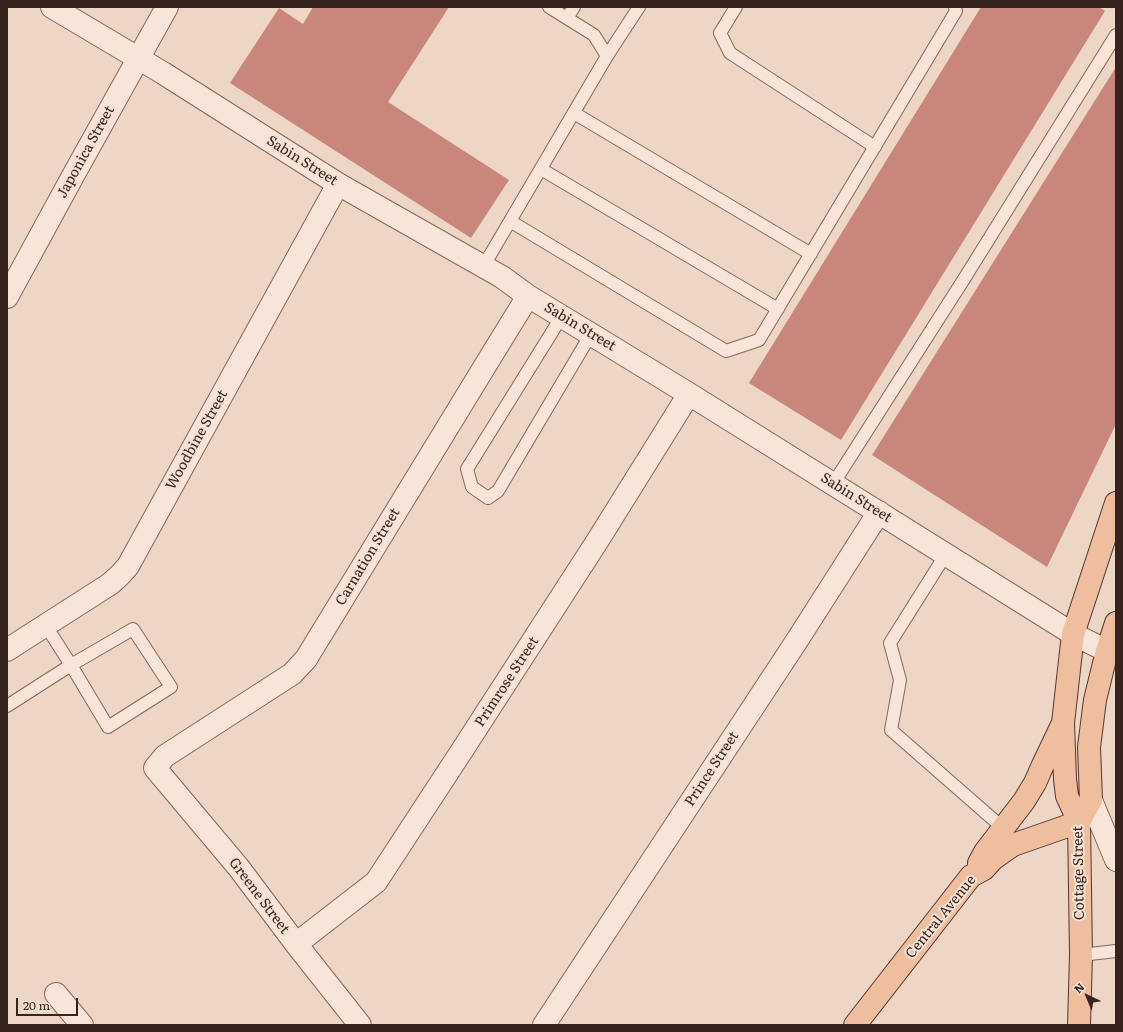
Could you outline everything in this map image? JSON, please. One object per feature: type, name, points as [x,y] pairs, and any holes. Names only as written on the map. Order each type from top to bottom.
[{"type":"main road","points":[[971,876],[985,852],[1024,801],[1035,783],[1063,723],[1073,634],[1116,503]]},
{"type":"main road","points":[[1079,822],[1091,800],[1089,747],[1095,700],[1112,653],[1116,623]]},
{"type":"main road","name":"Cottage Street","points":[[1063,723],[1067,796],[1079,822],[1081,955],[1079,1025]]},
{"type":"main road","name":"Central Avenue","points":[[855,1025],[971,876],[984,869],[1012,845],[1079,822]]},
{"type":"street","name":"Sabin Street","points":[[52,7],[170,77],[338,184],[502,277],[528,296],[689,394],[1073,634],[1112,653]]},
{"type":"street","name":"Japonica Street","points":[[7,297],[167,7]]},
{"type":"street","name":"Woodbine Street","points":[[7,650],[110,584],[128,566],[338,184]]},
{"type":"street","name":"Carnation Street","points":[[156,768],[164,756],[292,674],[306,659],[528,296]]},
{"type":"street","name":"Primrose Street","points":[[296,944],[376,882],[594,546],[689,394]]},
{"type":"street","name":"Prince Street","points":[[544,1025],[792,648],[879,512]]},
{"type":"street","name":"Greene Street","points":[[156,768],[239,868],[296,944],[360,1025]]},
{"type":"street","points":[[1091,800],[1116,860]]},
{"type":"street","points":[[56,994],[82,1025]]},
{"type":"lane","points":[[549,7],[594,35],[607,56]]},
{"type":"lane","points":[[567,18],[574,7]]},
{"type":"lane","points":[[483,267],[607,56],[639,7]]},
{"type":"lane","points":[[736,7],[720,33],[730,53],[875,147]]},
{"type":"lane","points":[[510,221],[726,351],[759,340],[956,11],[955,7]]},
{"type":"lane","points":[[833,484],[964,279],[1116,35]]},
{"type":"lane","points":[[574,113],[811,254]]},
{"type":"lane","points":[[541,169],[778,309]]},
{"type":"lane","points":[[562,316],[467,469],[472,487],[488,498],[498,491],[591,334]]},
{"type":"lane","points":[[946,554],[890,642],[900,680],[891,730],[1004,828]]},
{"type":"lane","points":[[7,706],[71,665],[133,629],[171,687],[108,726],[71,665],[46,626]]},
{"type":"lane","points":[[1081,955],[1116,951]]},
{"type":"building","points":[[313,7],[449,7],[388,102],[509,180],[471,238],[230,83],[279,8],[303,24]]},
{"type":"building","points":[[981,7],[1099,7],[1105,11],[841,440],[749,383]]},
{"type":"building","points":[[1116,67],[1116,424],[1047,567],[872,455]]}]
